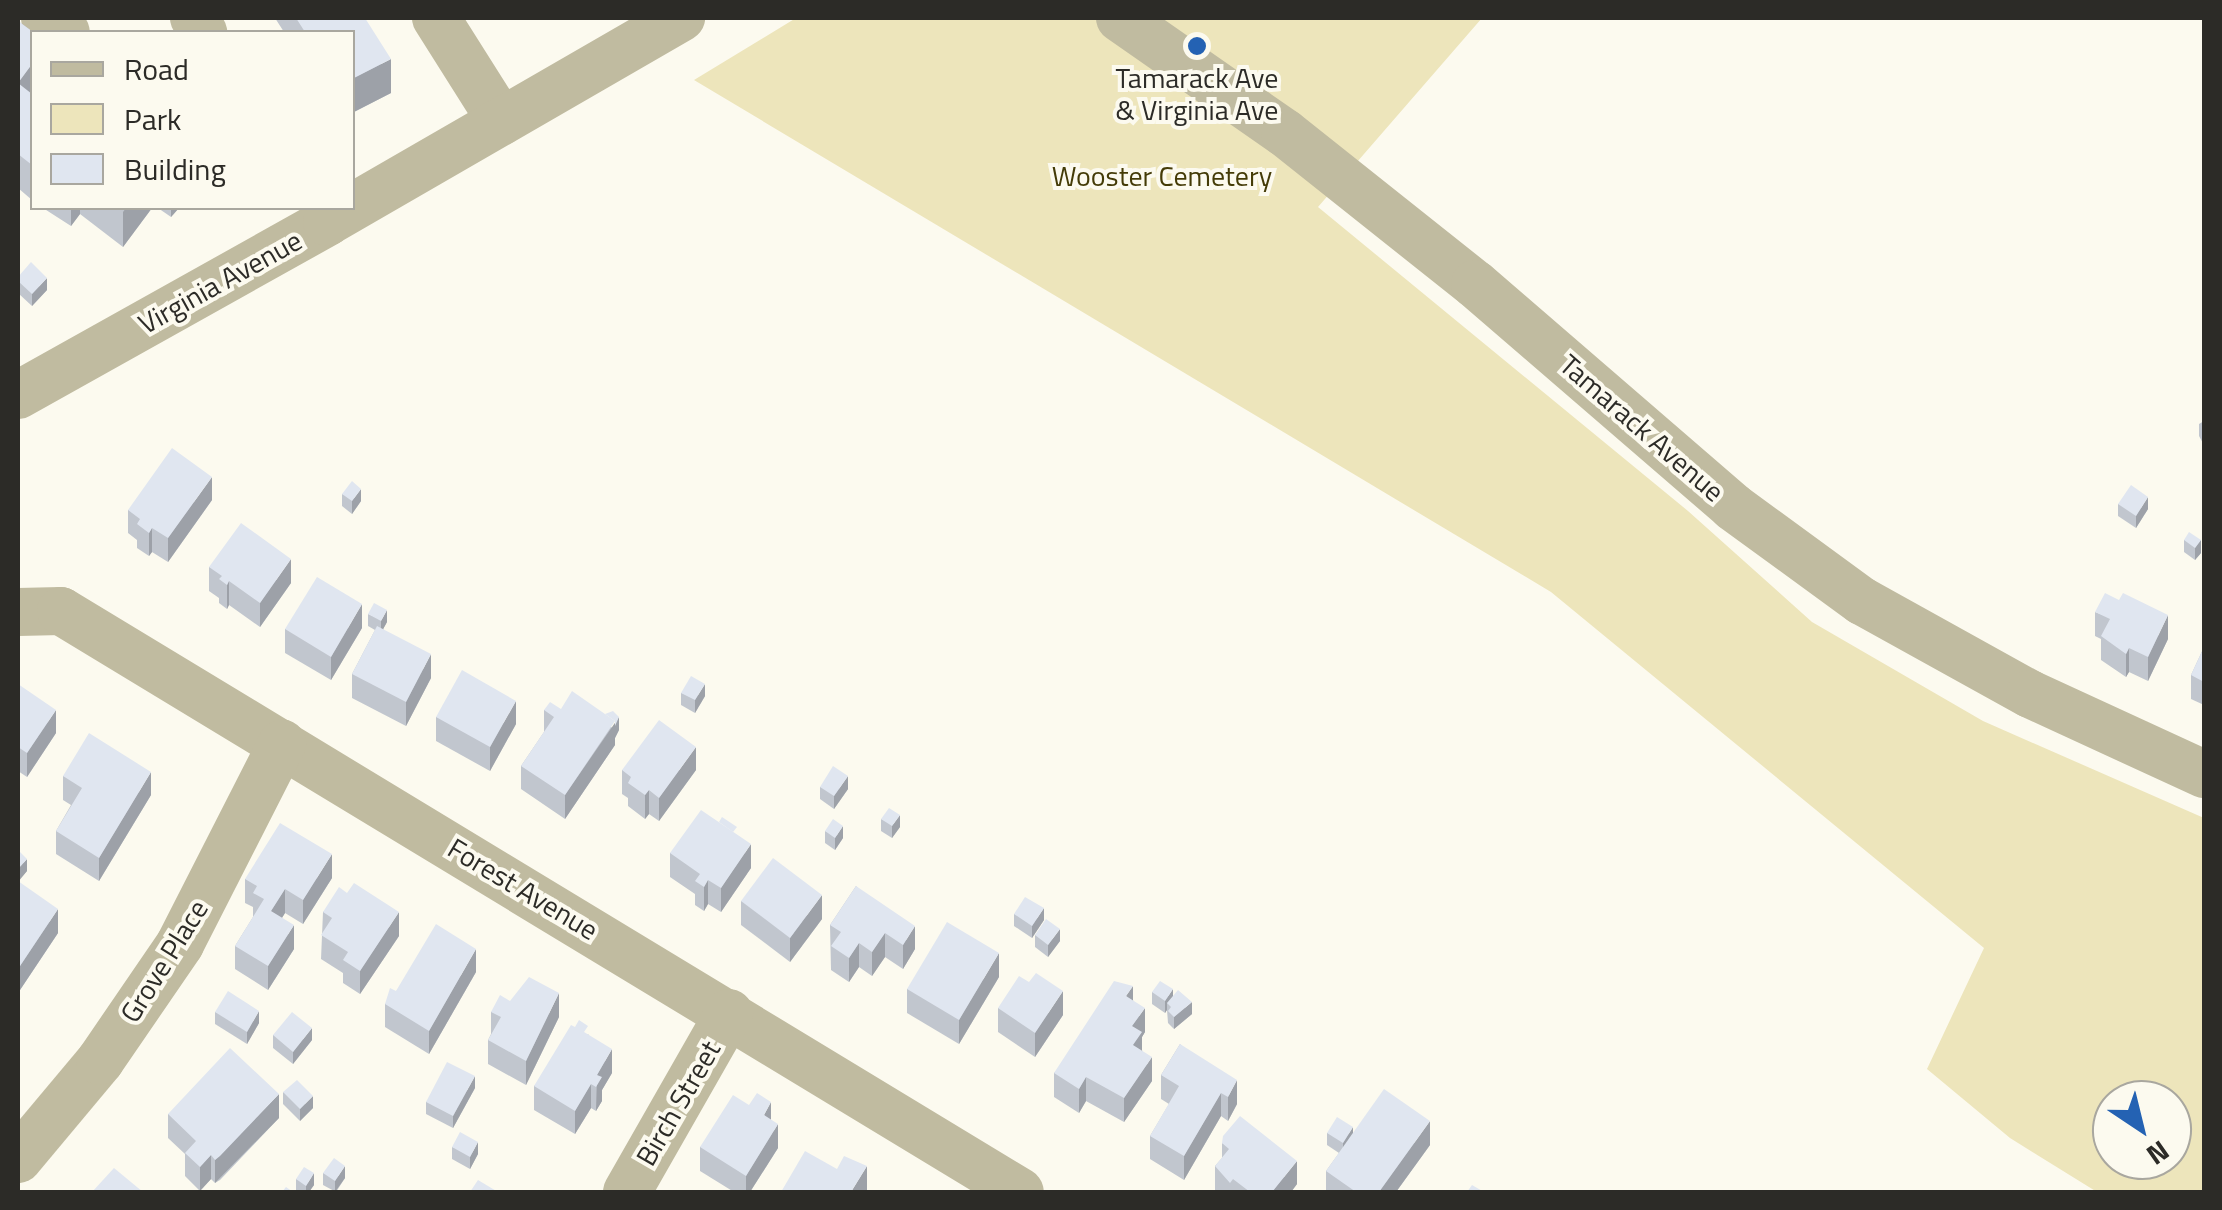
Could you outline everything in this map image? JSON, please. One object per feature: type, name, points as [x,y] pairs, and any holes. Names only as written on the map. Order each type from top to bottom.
[{"type":"street","points":[[436,18],[501,121]]},
{"type":"street","name":"Virginia Avenue","points":[[355,198],[501,121],[680,18]]},
{"type":"street","name":"Tamarack Avenue","points":[[1120,18],[1299,144],[1475,284],[1734,507],[1862,601],[2030,694],[2204,774]]},
{"type":"street","name":"Virginia Avenue","points":[[18,394],[322,215]]},
{"type":"street","name":"Forest Avenue","points":[[18,612],[61,611],[1020,1192]]},
{"type":"street","name":"Grove Place","points":[[18,1159],[100,1061],[180,944],[282,744]]},
{"type":"street","name":"Birch Street","points":[[627,1192],[729,1014]]},
{"type":"green space","name":"Wooster Cemetery","points":[[796,18],[1482,18],[1318,207],[1688,511],[1812,622],[1983,721],[2204,818],[2204,1192],[2097,1192],[2010,1138],[1927,1069],[1984,948],[1551,592],[694,80]]},
{"type":"building","points":[[296,18],[365,18],[391,59],[355,77],[355,30],[304,30]]},
{"type":"building","points":[[18,21],[30,30],[30,67],[18,83]]},
{"type":"building","points":[[18,83],[30,92],[30,163],[18,154]]},
{"type":"building","points":[[31,262],[47,278],[32,294],[18,281]]},
{"type":"building","points":[[172,448],[212,477],[168,538],[152,528],[149,533],[128,510]]},
{"type":"building","points":[[352,481],[361,489],[352,501],[342,494]]},
{"type":"building","points":[[2131,485],[2148,497],[2136,516],[2118,504]]},
{"type":"building","points":[[241,523],[291,559],[260,603],[229,581],[227,585],[209,567]]},
{"type":"building","points":[[2189,532],[2201,540],[2195,548],[2184,540]]},
{"type":"building","points":[[317,577],[362,604],[331,657],[285,629]]},
{"type":"building","points":[[2105,593],[2119,600],[2123,593],[2168,615],[2148,657],[2129,648],[2126,654],[2101,636],[2110,619],[2095,612]]},
{"type":"building","points":[[374,603],[387,610],[381,621],[368,614]]},
{"type":"building","points":[[377,626],[431,654],[406,702],[352,674]]},
{"type":"building","points":[[2204,647],[2204,682],[2191,675]]},
{"type":"building","points":[[462,670],[516,701],[490,747],[436,717]]},
{"type":"building","points":[[691,676],[705,684],[695,700],[681,693]]},
{"type":"building","points":[[18,684],[56,710],[27,753],[18,747]]},
{"type":"building","points":[[572,691],[615,721],[565,795],[521,766],[554,717],[544,710],[550,702],[561,709]]},
{"type":"building","points":[[613,711],[619,717],[615,726],[615,721],[605,714]]},
{"type":"building","points":[[659,720],[696,747],[659,798],[649,790],[645,795],[628,783],[631,777],[622,770]]},
{"type":"building","points":[[89,733],[151,772],[99,858],[56,831],[82,788],[63,776]]},
{"type":"building","points":[[833,766],[848,776],[834,796],[820,787]]},
{"type":"building","points":[[889,808],[900,815],[892,826],[881,819]]},
{"type":"building","points":[[701,810],[751,844],[721,888],[708,880],[704,887],[695,881],[700,874],[670,853]]},
{"type":"building","points":[[722,817],[737,827],[733,832],[719,822]]},
{"type":"building","points":[[833,819],[843,826],[835,838],[825,831]]},
{"type":"building","points":[[280,823],[332,854],[303,900],[285,889],[271,911],[294,925],[268,966],[235,946],[264,899],[253,893],[257,886],[245,879]]},
{"type":"building","points":[[18,850],[27,859],[18,869]]},
{"type":"building","points":[[773,858],[822,895],[790,938],[741,901]]},
{"type":"building","points":[[18,881],[58,909],[20,966],[18,964]]},
{"type":"building","points":[[354,883],[399,912],[360,971],[343,960],[348,952],[321,935],[332,918],[323,912],[339,887],[347,893]]},
{"type":"building","points":[[856,886],[915,926],[903,945],[885,933],[872,952],[859,943],[849,958],[831,946],[841,932],[830,925]]},
{"type":"building","points":[[1025,897],[1044,908],[1032,926],[1014,914]]},
{"type":"building","points":[[1046,919],[1060,929],[1048,945],[1035,935]]},
{"type":"building","points":[[947,922],[999,953],[959,1020],[907,989]]},
{"type":"building","points":[[436,924],[476,949],[429,1031],[385,1004],[390,988],[396,991]]},
{"type":"building","points":[[1036,973],[1063,991],[1035,1033],[998,1008],[1019,976],[1029,982]]},
{"type":"building","points":[[529,977],[559,993],[526,1061],[488,1040],[501,1017],[491,1012],[500,995],[510,1001]]},
{"type":"building","points":[[1114,981],[1133,986],[1126,996],[1145,1008],[1132,1026],[1142,1032],[1133,1045],[1152,1057],[1124,1098],[1086,1077],[1079,1089],[1054,1073]]},
{"type":"building","points":[[1160,981],[1173,989],[1165,1001],[1152,992]]},
{"type":"building","points":[[1178,990],[1192,1002],[1174,1017],[1167,1003]]},
{"type":"building","points":[[228,991],[259,1011],[247,1032],[215,1012]]},
{"type":"building","points":[[292,1012],[312,1028],[293,1052],[273,1035]]},
{"type":"building","points":[[579,1020],[588,1026],[584,1032],[612,1049],[597,1075],[602,1077],[596,1087],[591,1084],[575,1111],[534,1086],[571,1025],[575,1027]]},
{"type":"building","points":[[1180,1044],[1237,1080],[1228,1097],[1221,1093],[1184,1156],[1150,1136],[1179,1086],[1161,1075]]},
{"type":"building","points":[[230,1048],[279,1094],[220,1156],[215,1160],[211,1155],[200,1167],[185,1153],[196,1141],[168,1114]]},
{"type":"building","points":[[447,1062],[475,1076],[453,1116],[426,1102]]},
{"type":"building","points":[[297,1080],[313,1096],[300,1109],[283,1092]]},
{"type":"building","points":[[1384,1089],[1430,1121],[1379,1192],[1356,1192],[1326,1171]]},
{"type":"building","points":[[757,1093],[771,1102],[764,1115],[778,1124],[746,1176],[700,1147],[733,1095],[749,1105]]},
{"type":"building","points":[[1240,1116],[1297,1161],[1272,1192],[1250,1192],[1233,1179],[1230,1183],[1215,1166],[1229,1149],[1222,1143],[1223,1136]]},
{"type":"building","points":[[1337,1117],[1353,1127],[1343,1143],[1327,1133]]},
{"type":"building","points":[[460,1132],[478,1142],[470,1157],[452,1147]]},
{"type":"building","points":[[805,1151],[837,1169],[844,1156],[867,1166],[851,1192],[781,1192]]},
{"type":"building","points":[[334,1158],[345,1166],[335,1181],[323,1173]]},
{"type":"building","points":[[304,1167],[314,1173],[306,1186],[296,1179]]},
{"type":"building","points":[[114,1168],[143,1192],[92,1192]]},
{"type":"building","points":[[478,1180],[498,1192],[470,1192]]},
{"type":"place","name":"Tamarack Ave & Virginia Ave","points":[[1197,46]]}]
